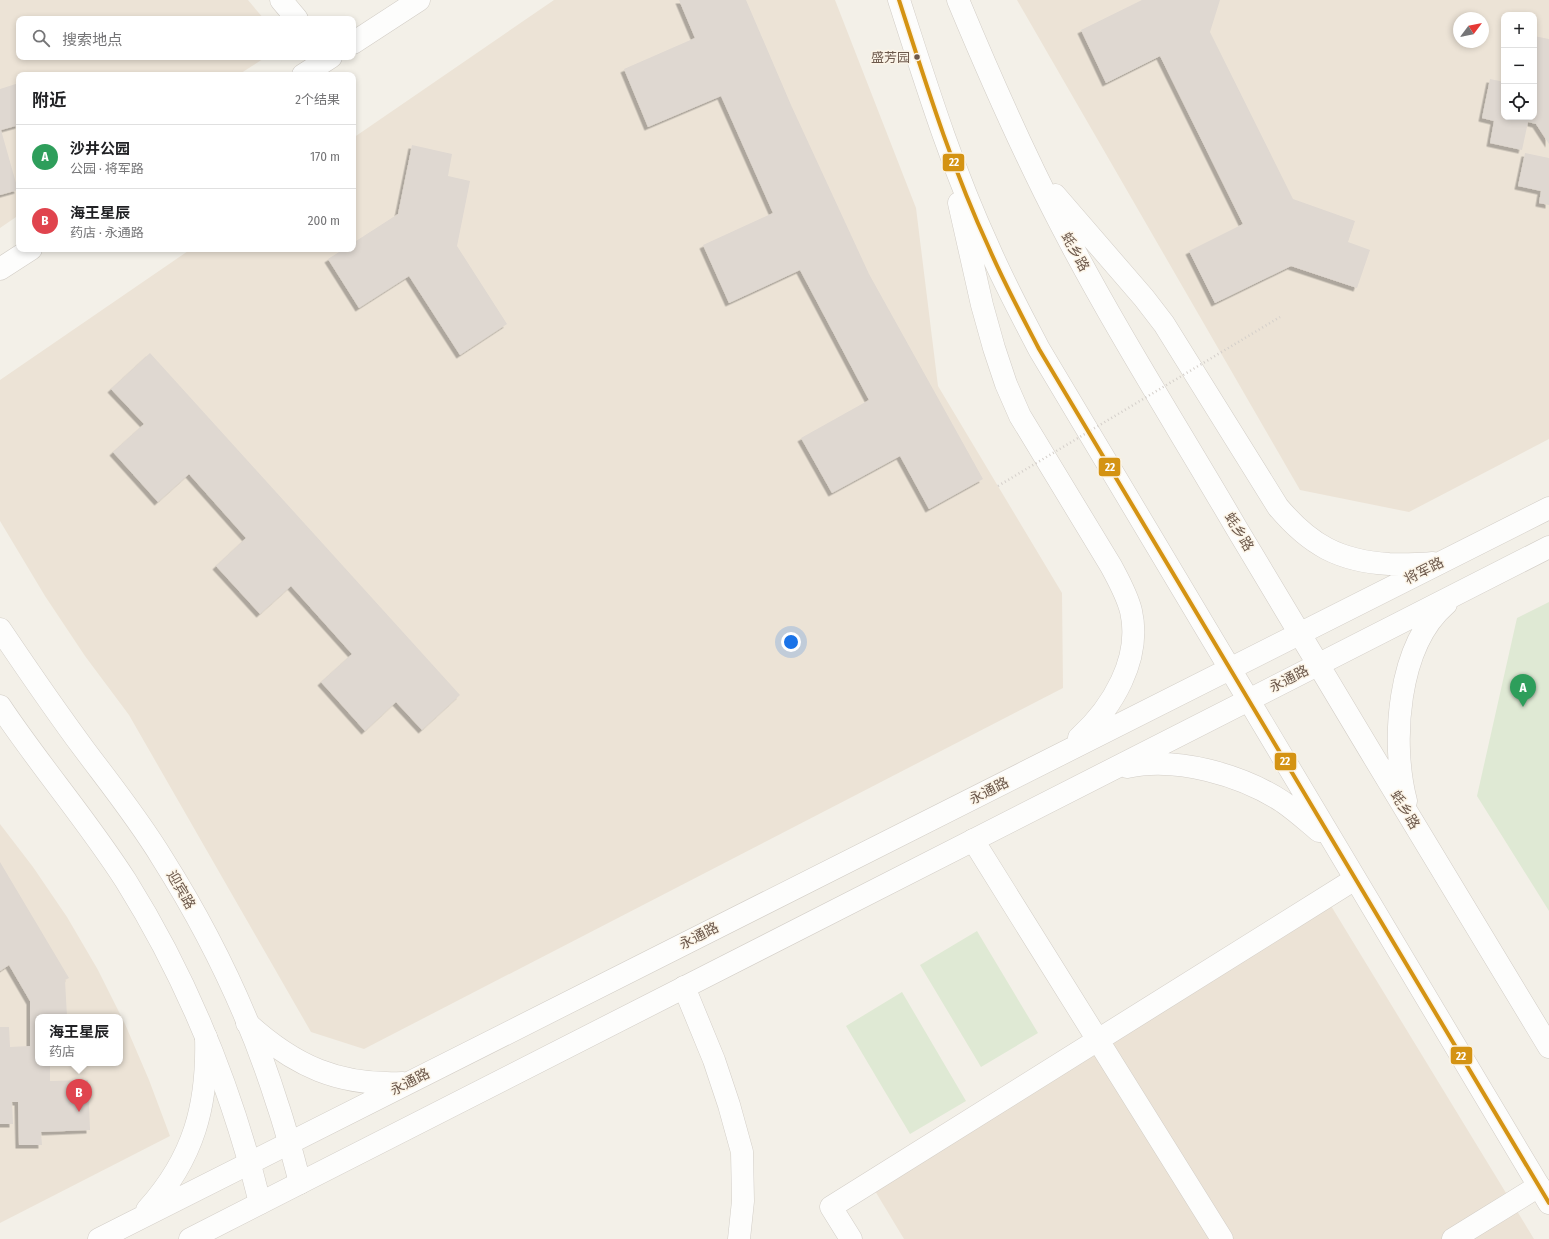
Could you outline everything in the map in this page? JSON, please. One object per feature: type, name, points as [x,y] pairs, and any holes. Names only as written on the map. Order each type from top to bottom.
[{"type":"street","points":[[281,0],[294,16]]},
{"type":"street","points":[[356,41],[419,0]]},
{"type":"street","points":[[899,0],[943,135],[988,248],[1039,349],[1544,1194],[1453,1239]]},
{"type":"street","name":"蚝乡路","points":[[958,0],[988,73],[1026,155],[1062,228],[1104,304],[1414,825],[1549,1047]]},
{"type":"street","points":[[307,72],[325,60]]},
{"type":"street","points":[[943,135],[982,305],[1006,384],[1020,416],[1114,572],[1123,589],[1131,612],[1133,634],[1126,673],[1103,714],[1090,728],[1056,756]]},
{"type":"street","points":[[1026,155],[1064,206],[1135,286],[1164,324],[1278,507],[1292,524],[1323,547],[1340,555],[1352,558],[1382,563],[1402,564],[1424,564],[1446,560]]},
{"type":"street","points":[[0,269],[26,252]]},
{"type":"street","name":"将军路","points":[[1300,634],[1549,508]]},
{"type":"street","points":[[1318,664],[1549,547]]},
{"type":"street","points":[[1414,825],[1403,791],[1399,763],[1400,715],[1403,693],[1408,670],[1423,632],[1433,617],[1457,594]]},
{"type":"street","name":"迎宾路","points":[[0,629],[40,688],[124,801],[162,858],[197,916],[227,977],[247,1023],[277,1103],[300,1183]]},
{"type":"street","name":"永通路","points":[[99,1239],[1300,634]]},
{"type":"street","name":"永通路","points":[[190,1239],[1318,664]]},
{"type":"street","points":[[0,706],[89,827],[126,881],[158,937],[188,995],[206,1037],[236,1116],[250,1162],[260,1203]]},
{"type":"street","points":[[1105,773],[1147,763],[1170,764],[1193,768],[1239,781],[1262,790],[1302,815],[1338,850]]},
{"type":"street","points":[[973,840],[1222,1239]]},
{"type":"street","points":[[851,1239],[831,1207],[1355,879]]},
{"type":"street","points":[[684,987],[714,1060],[729,1105],[742,1152],[743,1201],[739,1239]]},
{"type":"street","points":[[247,1023],[286,1055],[333,1076],[383,1084],[408,1082]]},
{"type":"street","points":[[141,1218],[160,1196],[176,1173],[189,1147],[198,1121],[205,1086],[207,1065],[206,1037]]},
{"type":"path","points":[[998,486],[1280,317]]},
{"type":"shaded area","points":[[0,0],[248,0],[261,16],[16,16],[16,60],[261,60],[243,72],[16,72],[16,217],[0,228]]},
{"type":"shaded area","points":[[554,0],[835,0],[916,208],[938,386],[1062,593],[1063,688],[364,1049],[311,1032],[129,715],[85,656],[45,596],[0,521],[0,380],[187,252],[356,252],[356,136]]},
{"type":"shaded area","points":[[1017,0],[1549,0],[1549,439],[1409,512],[1300,490]]},
{"type":"shaded area","points":[[0,824],[33,867],[67,917],[98,970],[120,1014],[35,1014],[35,1066],[123,1066],[123,1020],[149,1080],[170,1136],[0,1223]]},
{"type":"shaded area","points":[[1325,896],[1534,1239],[904,1239],[866,1176]]},
{"type":"green space","points":[[1549,602],[1549,911],[1477,796],[1517,618]]},
{"type":"green space","points":[[977,931],[1038,1033],[981,1067],[920,965]]},
{"type":"green space","points":[[902,992],[966,1101],[910,1134],[846,1026]]},
{"type":"building","points":[[679,0],[746,0],[791,105],[869,274],[983,479],[929,509],[900,456],[832,493],[801,438],[869,400],[800,270],[729,303],[703,245],[773,213],[721,96],[648,127],[624,69],[695,38]]},
{"type":"building","points":[[1142,0],[1220,0],[1210,32],[1293,199],[1355,221],[1348,242],[1370,250],[1357,288],[1291,266],[1215,303],[1189,251],[1243,224],[1160,56],[1106,83],[1081,30]]},
{"type":"building","points":[[1537,37],[1549,39],[1549,144],[1536,124],[1528,122],[1522,150],[1490,143],[1494,121],[1482,118],[1490,79],[1501,81],[1501,120],[1537,120]]},
{"type":"building","points":[[16,84],[16,126],[1,130],[16,183],[16,191],[0,195],[0,89]]},
{"type":"building","points":[[412,145],[452,154],[448,176],[470,181],[457,246],[507,324],[460,355],[409,276],[359,308],[328,259],[339,252],[356,252],[356,241],[398,214]]},
{"type":"building","points":[[1525,153],[1549,158],[1549,205],[1539,203],[1541,191],[1518,186]]},
{"type":"building","points":[[150,353],[460,695],[422,730],[396,702],[365,731],[321,682],[352,654],[291,586],[260,614],[216,566],[246,538],[189,474],[158,502],[113,452],[144,424],[111,389]]},
{"type":"building","points":[[0,862],[69,978],[65,980],[67,1014],[35,1014],[35,1066],[50,1066],[50,1081],[88,1080],[90,1130],[41,1132],[42,1145],[19,1145],[18,1102],[12,1102],[13,1124],[0,1124],[0,1027],[9,1027],[10,1047],[30,1046],[30,1001],[9,965],[0,971]]},
{"type":"transit line","name":"22","points":[[899,0],[940,126],[963,187],[1001,274],[1039,349],[1549,1203]]},
{"type":"place","name":"盛芳园","points":[[917,57]]},
{"type":"place","name":"沙井公园","points":[[1523,707]]},
{"type":"place","name":"海王星辰","points":[[79,1112]]}]
